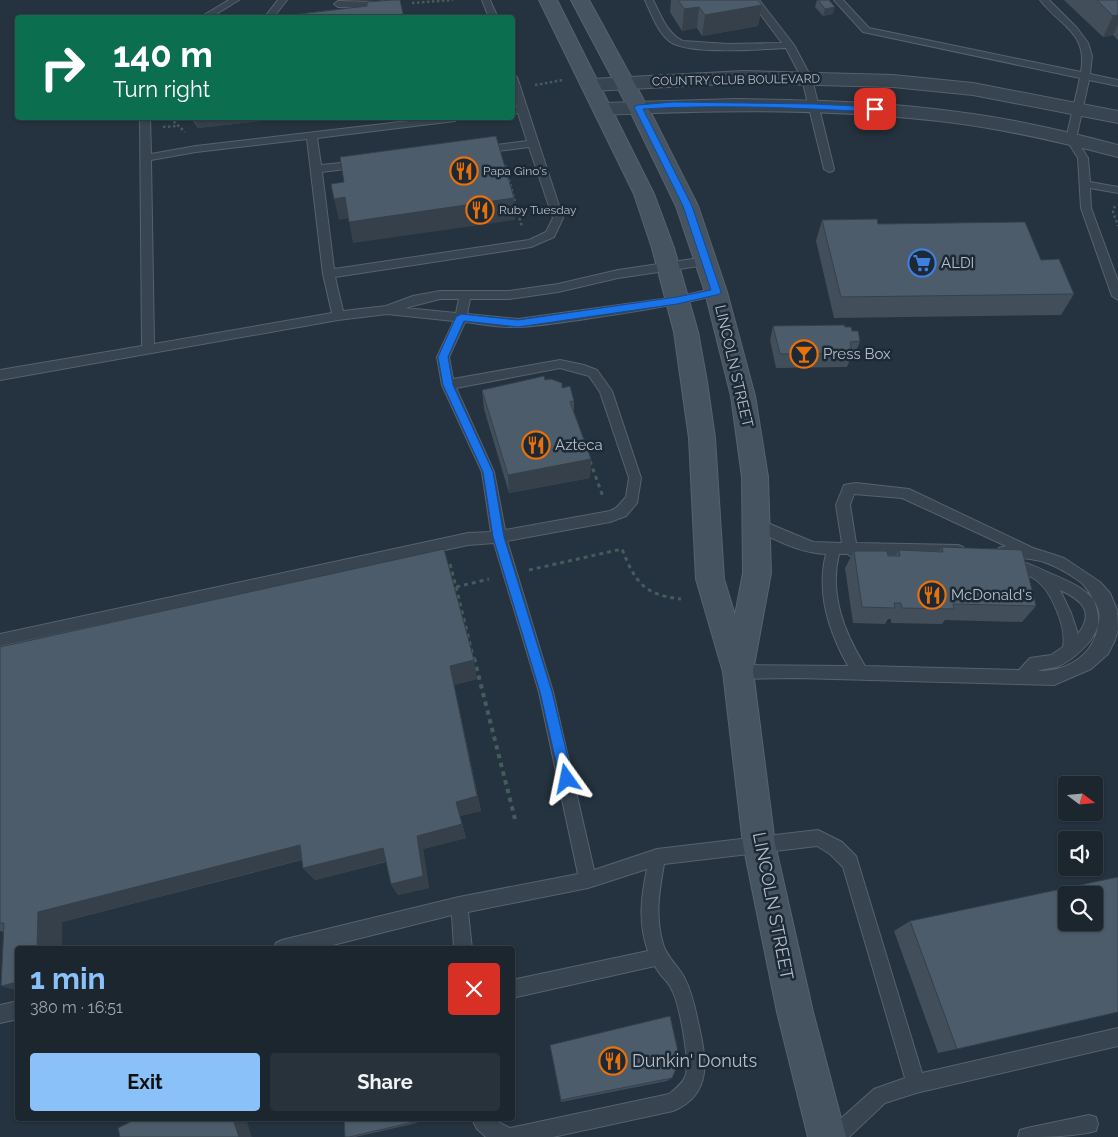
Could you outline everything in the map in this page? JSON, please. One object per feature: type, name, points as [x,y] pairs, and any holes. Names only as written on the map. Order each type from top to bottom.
[{"type":"main road","name":"LINCOLN STREET","points":[[548,0],[592,85],[644,194],[668,267],[686,332],[696,382],[702,438],[710,579],[738,672],[759,844],[794,1012],[827,1137]]},
{"type":"main road","name":"LINCOLN STREET","points":[[580,0],[638,107],[687,206],[716,292],[743,396],[755,477],[758,525],[757,573],[738,672]]},
{"type":"street","name":"COUNTRY CLUB BOULEVARD","points":[[592,85],[744,77],[918,83],[973,89],[1118,118]]},
{"type":"street","name":"COUNTRY CLUB BOULEVARD","points":[[603,109],[673,105],[814,106],[897,111],[957,117],[1025,129],[1118,151]]},
{"type":"lane","points":[[208,15],[235,0]]},
{"type":"lane","points":[[272,15],[283,0]]},
{"type":"lane","points":[[330,12],[340,2],[380,5],[393,0]]},
{"type":"lane","points":[[486,0],[493,15]]},
{"type":"lane","points":[[649,0],[672,40],[682,44],[698,46],[789,45]]},
{"type":"lane","points":[[754,0],[789,45],[807,79],[829,169]]},
{"type":"lane","points":[[838,0],[866,30],[1118,82]]},
{"type":"lane","points":[[1044,0],[1084,43],[1087,50],[1079,110],[1071,139],[1083,158],[1086,208],[1118,296]]},
{"type":"lane","points":[[329,274],[531,243],[541,240],[550,234],[558,218],[534,143],[518,110],[515,94]]},
{"type":"lane","points":[[145,120],[148,350]]},
{"type":"lane","points":[[146,158],[196,149],[438,120]]},
{"type":"lane","points":[[312,135],[329,274],[338,316]]},
{"type":"lane","points":[[466,151],[534,143]]},
{"type":"lane","points":[[316,169],[373,162]]},
{"type":"lane","points":[[1084,184],[1118,195]]},
{"type":"lane","points":[[387,310],[413,300],[440,295],[508,295],[558,288],[618,274],[706,262]]},
{"type":"lane","points":[[0,375],[338,316],[387,310],[518,323],[677,301],[716,292]]},
{"type":"lane","points":[[465,296],[461,317],[443,357],[448,385],[488,472],[499,537],[546,692],[588,880]]},
{"type":"lane","points":[[0,640],[468,539],[499,537],[610,516],[621,512],[632,500],[635,487],[634,468],[604,386],[593,373],[560,364],[448,385]]},
{"type":"lane","points":[[738,672],[1054,678],[1072,674],[1085,666],[1102,651],[1111,635],[1111,610],[1102,593],[1092,582],[1075,572],[904,493],[856,488],[849,489],[844,504],[850,549],[870,562],[939,564]]},
{"type":"lane","points":[[758,525],[805,546],[975,552]]},
{"type":"lane","points":[[834,548],[827,575],[832,606],[838,632],[847,652],[861,673]]},
{"type":"lane","points":[[1023,677],[1035,663],[1054,661],[1083,641],[1090,631],[1094,610],[1087,598],[1066,584],[996,559],[1033,553]]},
{"type":"lane","points":[[1043,576],[1050,584],[1068,622],[1071,635],[1069,651]]},
{"type":"lane","points":[[294,946],[458,905],[588,880],[657,857],[818,838],[836,848],[850,862],[916,1084]]},
{"type":"lane","points":[[482,1121],[491,1129],[510,1137],[673,1102],[682,1097],[691,1087],[696,1076],[698,1059],[681,989],[677,980],[669,973],[659,957],[647,912],[657,857]]},
{"type":"lane","points":[[458,905],[463,946]]},
{"type":"lane","points":[[515,988],[659,957]]},
{"type":"lane","points":[[0,1014],[15,1011]]},
{"type":"lane","points":[[834,1137],[880,1095],[916,1084],[1118,1037]]},
{"type":"lane","points":[[1027,1137],[1089,1124]]},
{"type":"path","points":[[410,3],[453,0]]},
{"type":"path","points":[[535,85],[571,79]]},
{"type":"path","points":[[158,128],[178,126]]},
{"type":"path","points":[[504,163],[524,232]]},
{"type":"path","points":[[1118,195],[1112,212],[1118,226]]},
{"type":"path","points":[[588,454],[604,499]]},
{"type":"path","points":[[456,587],[622,549],[630,569],[645,589],[665,598],[681,599]]},
{"type":"path","points":[[449,563],[515,819]]},
{"type":"building","points":[[400,0],[403,15],[290,15],[367,6],[367,2]]},
{"type":"building","points":[[678,0],[758,0],[762,5],[705,15],[699,7],[684,9]]},
{"type":"building","points":[[818,0],[829,0],[835,7],[825,9]]},
{"type":"building","points":[[1097,0],[1118,0],[1118,15],[1113,16]]},
{"type":"building","points":[[496,136],[514,198],[349,222],[345,197],[334,199],[331,184],[344,182],[340,157]]},
{"type":"building","name":"ALDI","points":[[877,219],[878,224],[1025,222],[1041,260],[1059,259],[1074,294],[841,297],[822,220]]},
{"type":"building","points":[[844,325],[845,327],[851,327],[852,331],[858,331],[860,341],[850,342],[852,353],[780,354],[773,326]]},
{"type":"building","points":[[544,376],[545,380],[551,379],[562,383],[562,388],[570,386],[574,401],[570,402],[591,459],[508,475],[482,390]]},
{"type":"building","points":[[942,547],[1022,550],[1036,606],[953,604],[954,609],[902,608],[901,603],[894,603],[895,608],[862,607],[854,551],[887,551],[888,556],[900,556],[899,550],[943,552]]},
{"type":"building","points":[[444,549],[474,660],[450,666],[477,796],[456,802],[462,824],[417,836],[423,876],[391,884],[383,848],[303,868],[300,845],[38,912],[37,946],[15,946],[15,983],[1,986],[4,923],[0,923],[0,647]]},
{"type":"building","points":[[1118,877],[1118,1012],[957,1049],[910,921],[1058,890],[1058,931],[1103,931],[1103,886],[1075,886]]},
{"type":"building","points":[[670,1016],[680,1060],[672,1078],[561,1100],[550,1045]]},
{"type":"building","points":[[132,1121],[234,1121],[239,1137],[120,1137],[118,1128]]},
{"type":"building","points":[[344,1121],[414,1122],[349,1137],[345,1137]]},
{"type":"place","name":"Papa Gino's","points":[[464,171]]},
{"type":"place","name":"Ruby Tuesday","points":[[480,210]]},
{"type":"place","name":"ALDI","points":[[922,263]]},
{"type":"place","name":"Press Box","points":[[804,354]]},
{"type":"place","name":"Azteca","points":[[536,445]]},
{"type":"place","name":"McDonald's","points":[[932,595]]},
{"type":"place","name":"Dunkin' Donuts","points":[[613,1061]]},
{"type":"route","points":[[567,779],[546,692],[499,537],[488,472],[448,385],[443,357],[461,317],[518,323],[677,301],[716,292],[687,206],[638,107],[673,105],[814,106],[875,109]]}]
